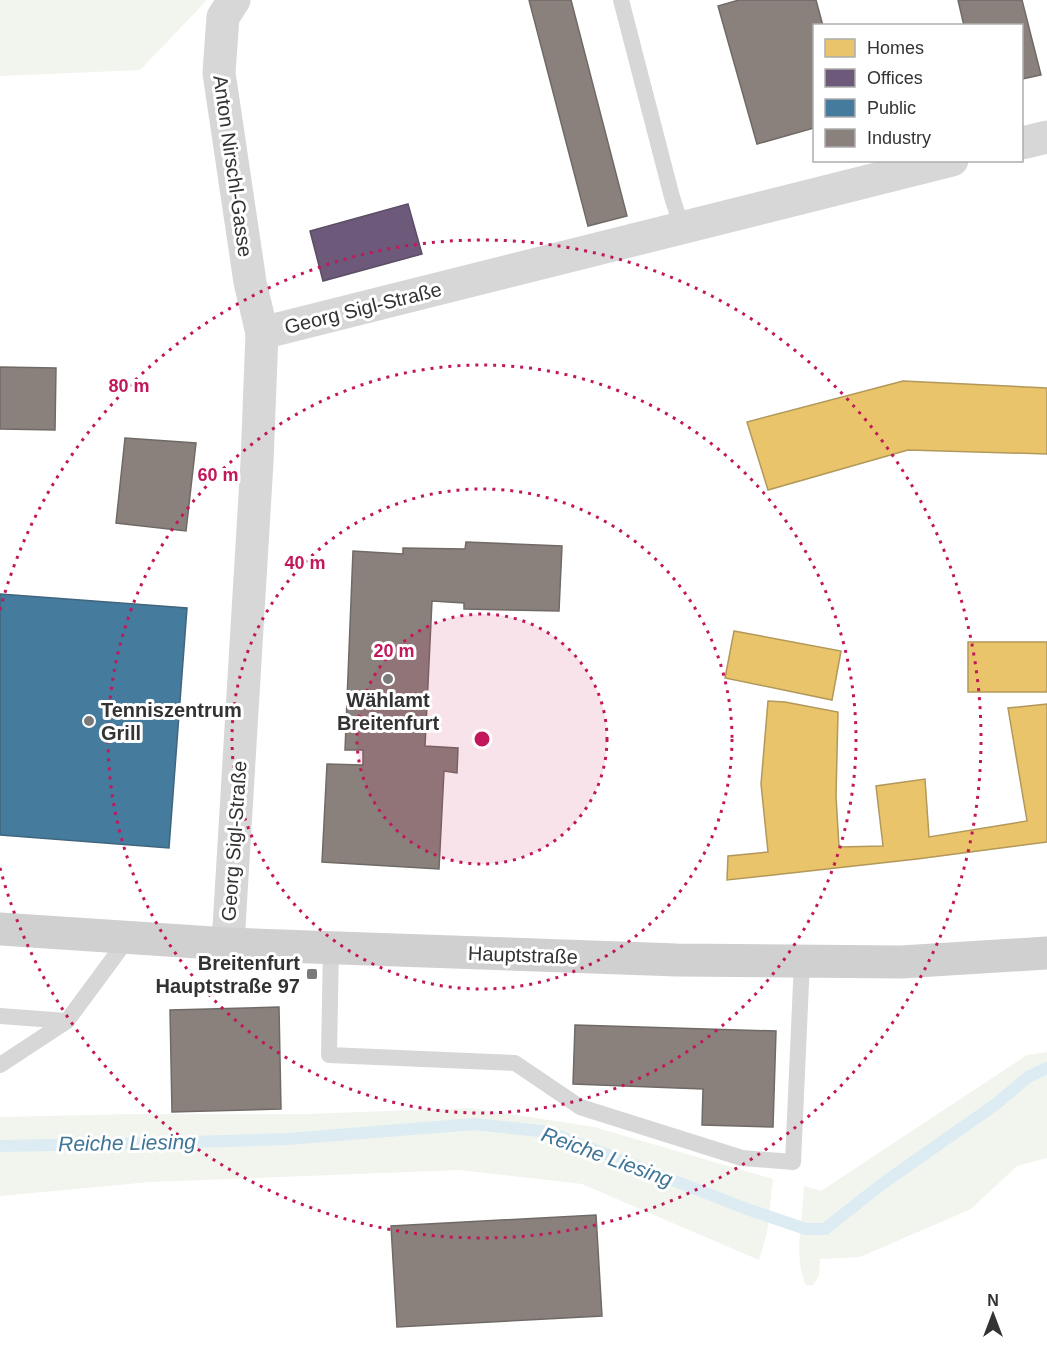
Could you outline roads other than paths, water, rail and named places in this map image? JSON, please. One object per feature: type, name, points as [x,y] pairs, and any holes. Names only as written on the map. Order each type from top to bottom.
[{"type":"main road","name":"Hauptstraße","points":[[0,929],[228,944],[519,955],[901,962],[1047,953]]},
{"type":"street","name":"Anton Nirschl-Gasse","points":[[234,0],[223,17],[219,73],[250,282],[262,333]]},
{"type":"street","points":[[1023,143],[1047,137]]},
{"type":"street","name":"Georg Sigl-Straße","points":[[228,944],[262,333],[944,162]]},
{"type":"lane","points":[[621,0],[682,228]]},
{"type":"lane","points":[[0,1065],[67,1021],[129,937]]},
{"type":"lane","points":[[331,947],[329,1055],[515,1063],[580,1107],[742,1158],[793,1162],[802,961]]},
{"type":"lane","points":[[0,1016],[67,1021]]},
{"type":"waterway","name":"Reiche Liesing","points":[[0,1146],[288,1139],[474,1124],[549,1132],[747,1209],[806,1229],[825,1229],[882,1184],[996,1104],[1028,1077],[1047,1068]]},
{"type":"place","name":"Wählamt Breitenfurt","points":[[388,679]]},
{"type":"place","name":"Tenniszentrum Grill","points":[[89,721]]},
{"type":"place","name":"Breitenfurt Hauptstraße 97","points":[[312,974]]}]
